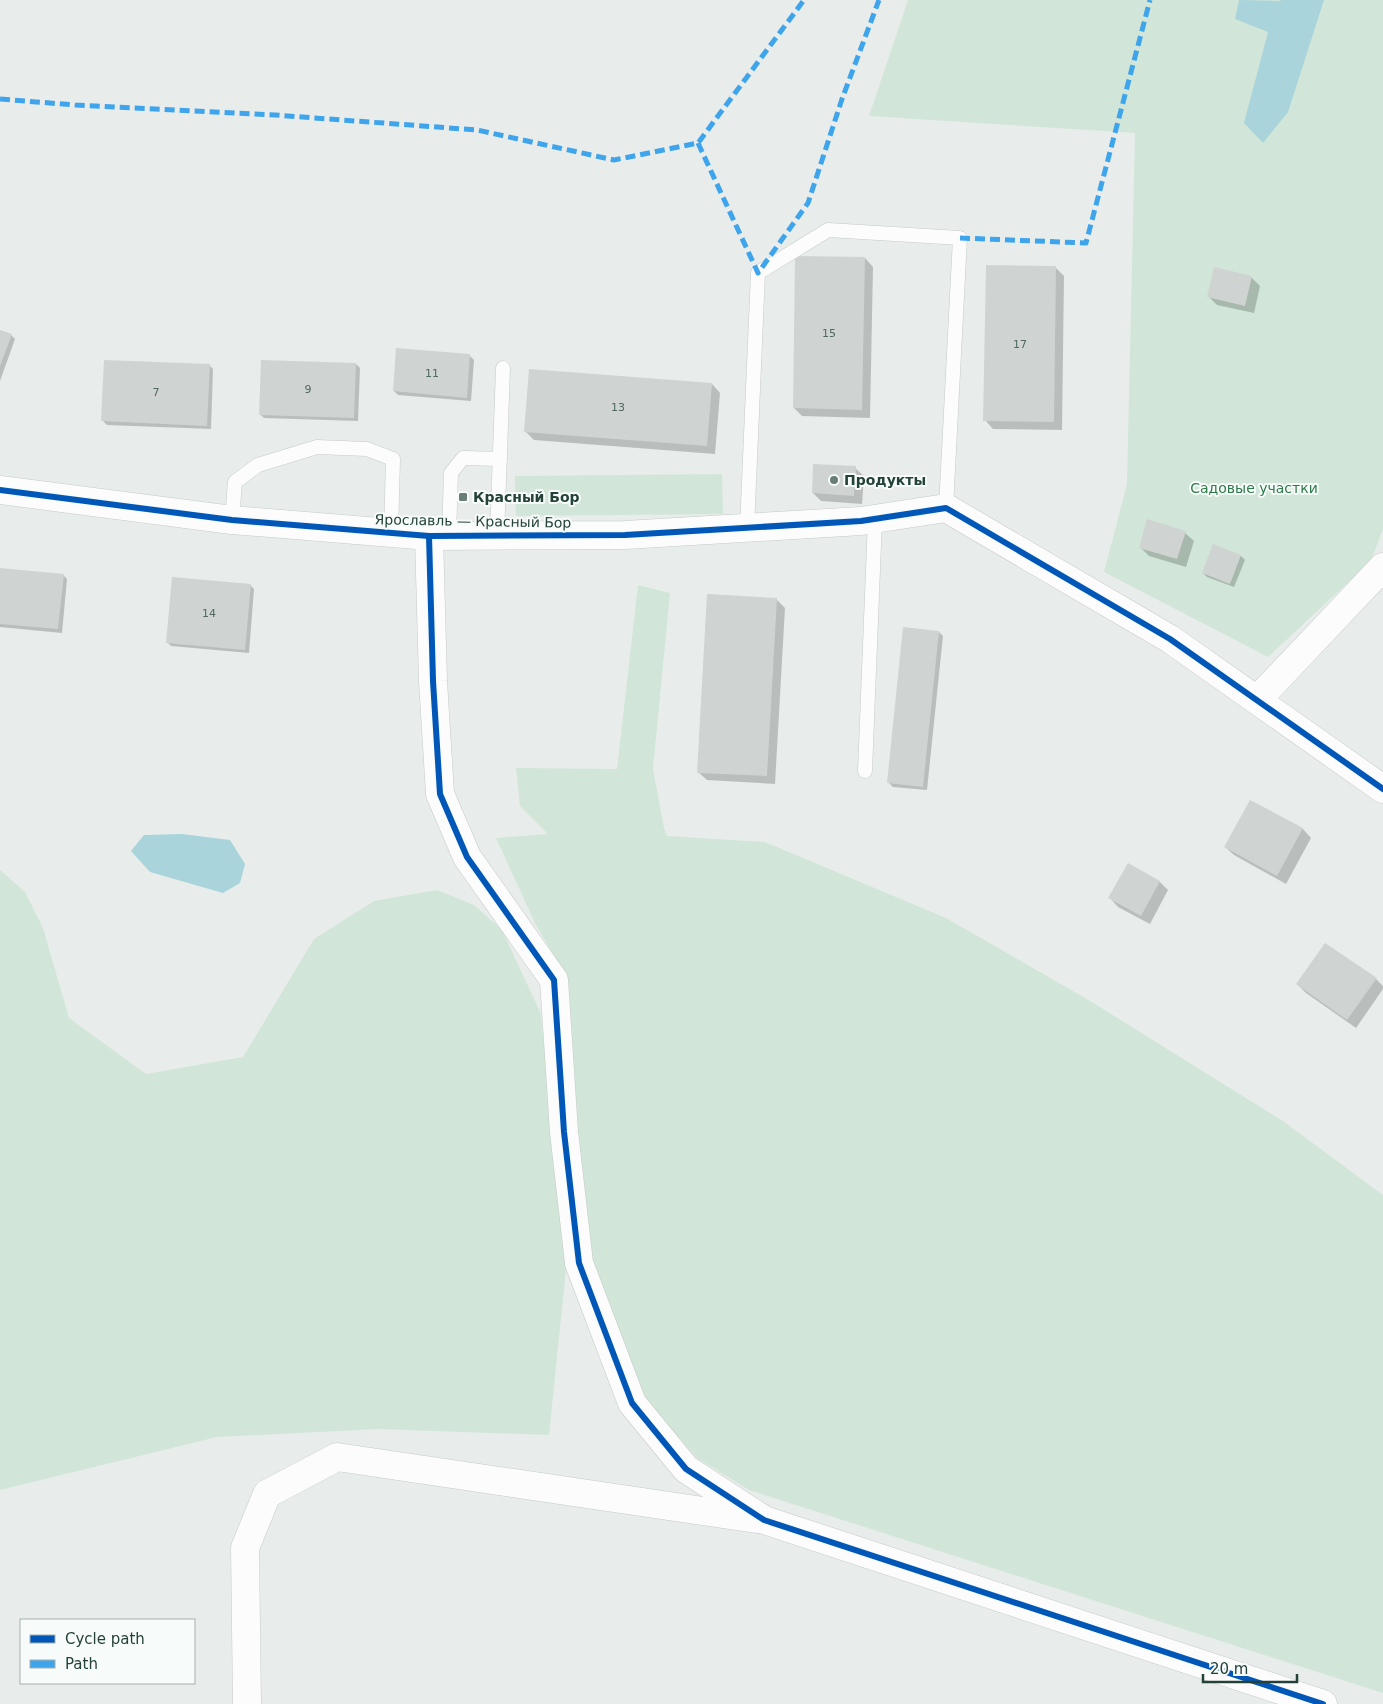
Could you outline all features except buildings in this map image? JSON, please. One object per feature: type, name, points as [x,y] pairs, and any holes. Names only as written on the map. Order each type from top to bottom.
[{"type":"street","name":"Ярославль — Красный Бор","points":[[0,490],[232,520],[391,534],[439,536],[624,535],[875,519],[946,508]]},
{"type":"street","points":[[946,508],[1170,639],[1383,789]]},
{"type":"street","points":[[439,536],[433,681],[440,794],[467,857],[554,980],[564,1132],[579,1263],[632,1403],[686,1469],[764,1520]]},
{"type":"street","points":[[1257,700],[1383,567]]},
{"type":"street","points":[[247,1704],[245,1548],[267,1494],[337,1457],[764,1520],[1323,1704]]},
{"type":"lane","points":[[747,528],[758,273],[828,230],[960,238],[946,508]]},
{"type":"lane","points":[[497,536],[503,368]]},
{"type":"lane","points":[[232,520],[235,482],[258,465],[317,447],[367,449],[393,459],[391,534]]},
{"type":"lane","points":[[439,536],[451,473],[464,458],[500,459]]},
{"type":"lane","points":[[865,771],[875,519]]},
{"type":"green space","name":"Садовые участки","points":[[908,0],[1383,0],[1383,529],[1371,561],[1268,657],[1104,572],[1127,484],[1135,133],[869,116]]},
{"type":"green space","points":[[722,474],[723,514],[516,516],[515,476]]},
{"type":"green space","points":[[638,585],[670,593],[653,769],[667,836],[765,842],[946,918],[1087,999],[1283,1121],[1383,1195],[1383,1693],[749,1490],[697,1458],[642,1396],[593,1261],[575,1135],[565,975],[535,923],[496,838],[548,834],[520,806],[516,768],[617,769]]},
{"type":"green space","points":[[0,870],[25,892],[43,928],[69,1018],[146,1074],[243,1057],[314,939],[374,901],[437,890],[474,905],[502,930],[541,1014],[566,1269],[549,1435],[378,1429],[217,1437],[0,1490]]},
{"type":"water","points":[[1239,0],[1324,0],[1288,112],[1263,143],[1244,123],[1268,32],[1235,19]]},
{"type":"water","points":[[182,834],[230,840],[245,864],[240,883],[223,893],[150,872],[131,851],[144,835]]},
{"type":"marked path","points":[[0,99],[75,105],[275,115],[477,130],[614,160],[698,143],[804,0]]},
{"type":"marked path","points":[[698,143],[758,273],[808,203],[842,99],[879,0]]},
{"type":"marked path","points":[[960,238],[1086,243],[1150,0]]},
{"type":"cycle path","points":[[0,490],[232,520],[429,536],[625,535],[861,521],[946,508],[1170,639],[1383,789]]},
{"type":"cycle path","points":[[429,536],[433,681],[440,794],[467,857],[554,980],[564,1132],[579,1263],[632,1403],[686,1469],[764,1520],[1323,1704]]},
{"type":"place","name":"Продукты","points":[[834,480]]},
{"type":"place","name":"Красный Бор","points":[[463,497]]}]
